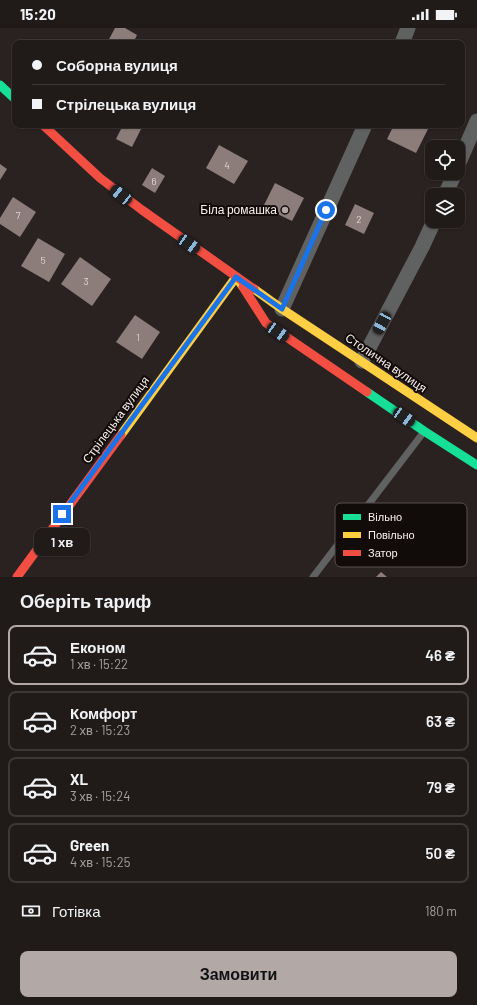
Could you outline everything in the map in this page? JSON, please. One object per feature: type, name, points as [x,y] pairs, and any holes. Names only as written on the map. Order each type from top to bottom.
[{"type":"street","points":[[403,40],[408,28]]},
{"type":"street","points":[[0,85],[12,96]]},
{"type":"street","points":[[465,149],[477,121]]},
{"type":"street","name":"Столична вулиця","points":[[46,128],[121,195],[282,309],[477,438]]},
{"type":"street","points":[[282,309],[364,128]]},
{"type":"street","points":[[362,362],[431,228]]},
{"type":"street","points":[[236,277],[266,323],[424,431],[477,465]]},
{"type":"street","name":"Стрілецька вулиця","points":[[16,577],[236,277]]},
{"type":"lane","points":[[369,503],[424,431]]},
{"type":"lane","points":[[313,577],[335,548]]},
{"type":"building","points":[[115,28],[125,28],[137,35],[134,40],[109,40]]},
{"type":"building","points":[[122,128],[142,128],[132,147],[116,139]]},
{"type":"building","points":[[392,128],[428,128],[416,153],[387,139]]},
{"type":"building","points":[[219,145],[248,161],[234,184],[206,168]]},
{"type":"building","points":[[0,164],[7,169],[0,180]]},
{"type":"building","points":[[152,168],[165,176],[155,193],[142,185]]},
{"type":"building","points":[[275,183],[304,198],[292,221],[263,207]]},
{"type":"building","points":[[13,197],[36,212],[20,237],[0,224],[0,218]]},
{"type":"building","points":[[355,204],[374,213],[364,234],[345,225]]},
{"type":"building","points":[[38,238],[65,254],[49,282],[21,266]]},
{"type":"building","points":[[80,257],[111,279],[92,306],[61,284]]},
{"type":"building","points":[[135,315],[160,332],[142,359],[116,342]]},
{"type":"building","points":[[381,572],[387,577],[376,577]]},
{"type":"traffic: fast","points":[[0,85],[12,96]]},
{"type":"traffic: fast","points":[[367,392],[477,465]]},
{"type":"traffic: slow","points":[[121,435],[236,277],[243,287]]},
{"type":"traffic: slow","points":[[254,289],[477,438]]},
{"type":"traffic: jam","points":[[46,128],[100,178],[142,210],[254,289]]},
{"type":"traffic: jam","points":[[243,287],[266,323],[367,392]]},
{"type":"traffic: jam","points":[[17,577],[121,435]]},
{"type":"place","name":"Біла ромашка","points":[[285,210]]},
{"type":"route","points":[[62,514],[236,277],[282,309],[326,210]]}]
